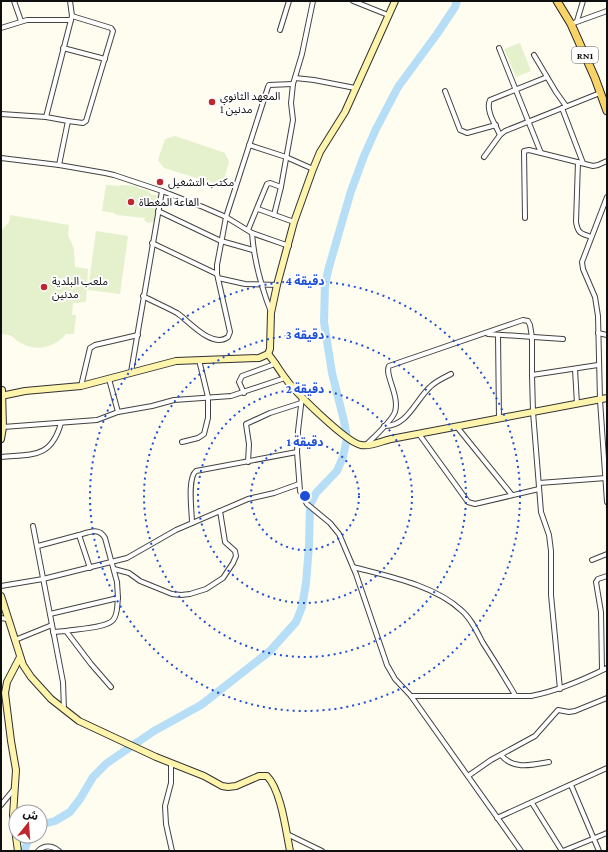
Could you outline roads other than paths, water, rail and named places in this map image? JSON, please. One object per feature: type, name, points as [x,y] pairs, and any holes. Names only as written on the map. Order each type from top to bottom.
[{"type":"main road","name":"RN1","points":[[557,1],[574,22],[607,111]]},
{"type":"street","points":[[14,1],[21,21]]},
{"type":"street","points":[[46,117],[71,18],[70,1]]},
{"type":"street","points":[[280,30],[289,1]]},
{"type":"street","points":[[274,215],[281,187],[293,120],[291,103],[293,84],[302,54],[313,1]]},
{"type":"street","points":[[352,1],[388,15]]},
{"type":"street","points":[[1,439],[3,427],[2,393],[81,386],[176,361],[259,358],[268,354],[271,344],[271,313],[277,285],[289,246],[294,222],[313,169],[320,152],[344,112],[395,1]]},
{"type":"street","points":[[574,22],[583,1]]},
{"type":"street","points":[[574,22],[607,11]]},
{"type":"street","points":[[1,28],[21,21],[33,19],[71,18],[113,28],[86,121],[83,123],[46,117],[1,114]]},
{"type":"street","points":[[63,48],[105,59]]},
{"type":"street","points":[[499,48],[541,153]]},
{"type":"street","points":[[534,55],[564,107],[583,163]]},
{"type":"street","points":[[500,135],[489,110],[488,104],[490,100],[547,77]]},
{"type":"street","points":[[295,78],[355,88]]},
{"type":"street","points":[[143,296],[178,314],[203,335],[212,338],[225,339],[229,336],[230,332],[217,276],[221,241],[226,217],[268,85],[293,84]]},
{"type":"street","points":[[445,91],[460,130],[467,132],[496,125]]},
{"type":"street","points":[[484,157],[500,135],[505,131],[600,93]]},
{"type":"street","points":[[59,165],[68,121]]},
{"type":"street","points":[[249,145],[286,157],[313,169]]},
{"type":"street","points":[[525,218],[523,153],[526,150],[593,166],[607,161]]},
{"type":"street","points":[[1,158],[105,172],[162,191],[226,217],[250,232],[289,246]]},
{"type":"street","points":[[578,162],[576,222],[578,232],[592,237]]},
{"type":"street","points":[[271,313],[261,285],[250,232],[267,184],[270,183],[281,187]]},
{"type":"street","points":[[131,372],[162,191]]},
{"type":"street","points":[[607,197],[584,258],[583,266],[595,297],[607,502]]},
{"type":"street","points":[[258,209],[294,222]]},
{"type":"street","points":[[158,212],[221,241],[253,250]]},
{"type":"street","points":[[152,244],[217,276],[245,284],[277,285]]},
{"type":"street","points":[[366,446],[390,421],[394,412],[396,397],[387,371],[389,366],[523,320],[528,321],[530,324],[532,338],[533,412],[541,512],[549,535],[551,551],[550,595],[560,689]]},
{"type":"street","points":[[486,333],[532,338],[563,339]]},
{"type":"street","points":[[598,333],[607,335]]},
{"type":"street","points":[[81,386],[90,348],[95,345],[138,335]]},
{"type":"street","points":[[498,335],[499,419]]},
{"type":"street","points":[[268,354],[302,400],[355,444],[366,446],[419,434],[607,398]]},
{"type":"street","points":[[182,442],[198,438],[204,434],[208,418],[208,397],[199,360]]},
{"type":"street","points":[[244,393],[239,382],[240,377],[272,366],[276,363]]},
{"type":"street","points":[[532,375],[598,365]]},
{"type":"street","points":[[575,369],[577,404]]},
{"type":"street","points":[[384,426],[392,426],[402,421],[436,381],[451,374]]},
{"type":"street","points":[[3,427],[97,420],[118,412],[152,406],[174,400],[231,396],[244,393],[285,378]]},
{"type":"street","points":[[109,379],[118,412]]},
{"type":"street","points":[[302,400],[297,452],[300,475],[299,484],[303,498],[306,504],[319,513],[339,534],[353,567],[387,665],[395,679],[411,696],[521,851]]},
{"type":"street","points":[[248,462],[246,424],[302,400]]},
{"type":"street","points":[[1,457],[41,452],[54,442],[58,435],[61,423]]},
{"type":"street","points":[[457,427],[512,495]]},
{"type":"street","points":[[419,434],[468,502],[475,504],[540,489]]},
{"type":"street","points":[[192,523],[191,483],[193,473],[205,469],[297,452]]},
{"type":"street","points":[[539,483],[606,478]]},
{"type":"street","points":[[1,586],[43,579],[132,556],[164,536],[192,523],[248,499],[274,493],[299,484]]},
{"type":"street","points":[[114,569],[129,574],[140,581],[175,595],[190,594],[206,589],[226,575],[236,556],[235,550],[225,542],[220,511]]},
{"type":"street","points":[[33,526],[63,682],[64,710]]},
{"type":"street","points":[[38,546],[94,531],[102,533],[105,538],[114,569],[117,586],[118,598],[114,618],[110,623],[99,626],[53,632]]},
{"type":"street","points":[[79,535],[90,568]]},
{"type":"street","points":[[592,560],[607,554]]},
{"type":"street","points":[[353,567],[406,581],[440,595],[462,610],[515,696]]},
{"type":"street","points":[[602,670],[601,612],[596,582],[598,579],[607,576]]},
{"type":"street","points":[[1,596],[4,618],[15,640],[20,657],[31,678],[51,699],[79,721],[119,741],[204,776],[222,786],[236,786],[259,776],[266,776],[270,779],[278,796],[290,851]]},
{"type":"street","points":[[50,614],[118,598]]},
{"type":"street","points":[[15,640],[52,625]]},
{"type":"street","points":[[66,630],[110,687]]},
{"type":"street","points":[[18,851],[13,815],[16,770],[3,701],[7,682],[20,657]]},
{"type":"street","points":[[411,696],[531,696],[560,689],[607,668]]},
{"type":"street","points":[[468,776],[535,736],[558,710],[569,712],[575,711],[607,698]]},
{"type":"street","points":[[501,755],[505,761],[512,764],[535,765],[549,762]]},
{"type":"street","points":[[171,763],[171,783],[166,801],[165,814],[172,851]]},
{"type":"street","points":[[497,818],[607,768]]},
{"type":"street","points":[[571,785],[599,851]]},
{"type":"street","points":[[1,805],[15,788]]},
{"type":"street","points":[[532,803],[562,851],[607,833]]},
{"type":"street","points":[[287,834],[322,851]]},
{"type":"street","points":[[38,851],[46,846],[53,847],[59,851]]},
{"type":"waterway","points":[[48,823],[55,821],[70,812],[80,799],[93,777],[107,763],[154,731],[201,705],[270,651],[296,622],[302,607],[306,583],[310,505],[316,493],[337,471],[343,457],[347,438],[332,373],[324,322],[325,284],[329,267],[351,191],[376,129],[398,87],[437,34],[455,7],[457,1]]},
{"type":"waterway","points":[[24,851],[27,844]]},
{"type":"place","name":"المعهد الثانوي مدنين 1","points":[[212,102]]},
{"type":"place","name":"مكتب التشغيل","points":[[160,182]]},
{"type":"place","name":"القاعة المغطاة","points":[[131,202]]},
{"type":"place","name":"ملعب البلدية مدنين","points":[[44,287]]}]
